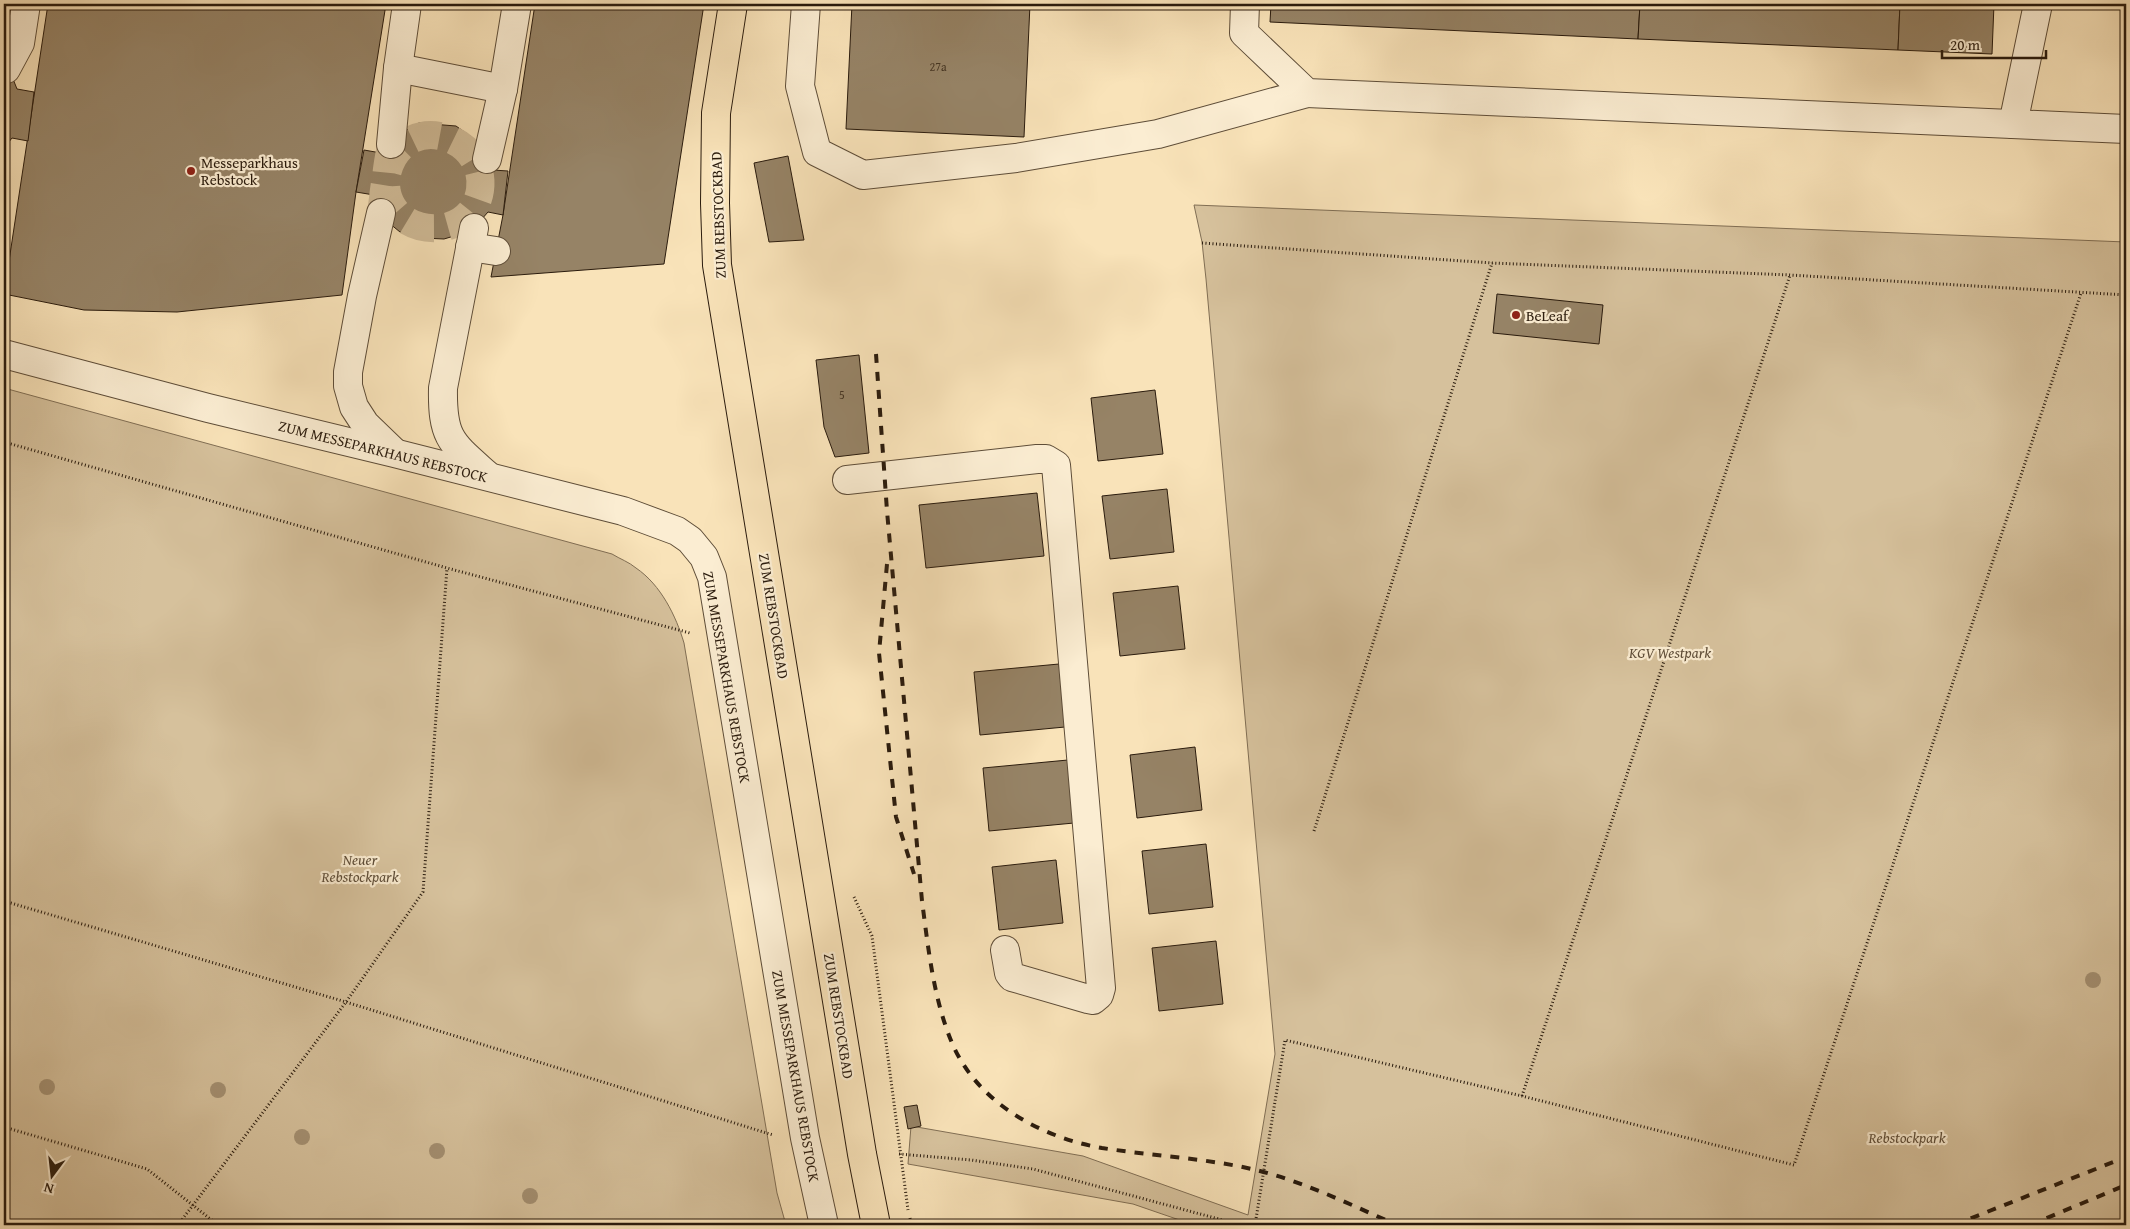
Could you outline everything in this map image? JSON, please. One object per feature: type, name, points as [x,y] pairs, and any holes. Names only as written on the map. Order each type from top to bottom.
[{"type":"main road","name":"ZUM REBSTOCKBAD","points":[[733,4],[716,114],[715,203],[717,265],[862,1154],[876,1225]]},
{"type":"street","points":[[6,69],[20,43],[26,4]]},
{"type":"street","points":[[390,144],[407,4]]},
{"type":"street","points":[[487,159],[503,89],[517,4]]},
{"type":"street","points":[[806,4],[800,86],[817,152],[863,175],[1016,158],[1158,134],[1306,93],[2126,129]]},
{"type":"street","points":[[1245,4],[1244,33],[1306,93]]},
{"type":"street","points":[[2013,124],[2038,4]]},
{"type":"street","points":[[398,68],[503,89]]},
{"type":"street","points":[[381,213],[362,296],[348,372],[348,386],[354,407],[365,424],[394,452]]},
{"type":"street","points":[[480,242],[443,388],[442,415],[449,438],[461,452],[489,477]]},
{"type":"street","name":"ZUM MESSEPARKHAUS REBSTOCK","points":[[4,354],[208,408],[394,452],[623,511],[677,531],[690,540],[704,556],[712,577],[805,1138],[824,1225]]},
{"type":"street","points":[[847,480],[1037,459],[1046,459],[1056,465],[1100,968],[1100,995],[1093,1000],[1088,999],[1012,977],[1009,973],[1004,950]]},
{"type":"path","points":[[1202,242],[1492,263],[1790,275],[2126,295]]},
{"type":"path","points":[[1314,831],[1492,263]]},
{"type":"path","points":[[1522,1096],[1790,275]]},
{"type":"path","points":[[1255,1225],[1285,1040],[1522,1096],[1794,1165],[2081,293]]},
{"type":"path","points":[[4,442],[447,568],[692,634]]},
{"type":"path","points":[[178,1225],[346,1002],[423,892],[447,568]]},
{"type":"path","points":[[4,901],[346,1002],[777,1136]]},
{"type":"path","points":[[890,1076],[899,1154],[911,1225]]},
{"type":"path","points":[[4,1127],[147,1169],[218,1225]]},
{"type":"path","points":[[899,1154],[972,1160],[1033,1169],[1241,1225]]},
{"type":"green space","name":"KGV Westpark","points":[[1194,205],[2126,242],[2126,1225],[1194,1225],[1133,1204],[908,1164],[911,1126],[1083,1156],[1248,1215],[1275,1054],[1206,279],[1202,242]]},
{"type":"green space","name":"Neuer Rebstockpark","points":[[4,388],[612,554],[633,566],[653,583],[672,612],[684,643],[777,1193],[786,1225],[4,1225]]},
{"type":"building","name":"Messeparkhaus Rebstock","points":[[48,4],[386,4],[356,192],[342,295],[177,312],[84,310],[4,294]]},
{"type":"building","points":[[535,4],[704,4],[664,264],[491,277],[503,215]]},
{"type":"building","points":[[852,4],[1030,4],[1024,137],[846,129]]},
{"type":"building","points":[[1271,4],[1640,4],[1638,39],[1270,22]]},
{"type":"building","points":[[1640,4],[1900,4],[1898,50],[1638,39]]},
{"type":"building","points":[[1900,4],[1994,4],[1992,54],[1898,50]]},
{"type":"building","points":[[4,67],[13,79],[17,89],[34,92],[28,141],[12,138],[4,148]]},
{"type":"building","points":[[419,123],[456,126],[473,138],[482,148],[493,170],[508,171],[503,215],[488,212],[474,228],[464,233],[444,239],[422,238],[400,232],[389,223],[377,211],[374,195],[356,192],[364,150],[381,153],[406,130]]},
{"type":"building","points":[[788,156],[804,240],[769,242],[754,163]]},
{"type":"building","points":[[1497,294],[1603,305],[1599,344],[1493,333]]},
{"type":"building","points":[[859,355],[869,453],[835,457],[824,427],[816,360]]},
{"type":"building","points":[[1155,390],[1163,454],[1098,461],[1091,398]]},
{"type":"building","points":[[1167,489],[1174,552],[1110,559],[1102,496]]},
{"type":"building","points":[[1037,493],[1044,556],[926,568],[919,505]]},
{"type":"building","points":[[1178,586],[1185,649],[1120,656],[1113,593]]},
{"type":"building","points":[[1059,664],[1065,727],[980,735],[974,672]]},
{"type":"building","points":[[1195,747],[1202,810],[1137,818],[1130,755]]},
{"type":"building","points":[[1068,760],[1074,823],[989,831],[983,768]]},
{"type":"building","points":[[1206,844],[1213,907],[1149,914],[1142,851]]},
{"type":"building","points":[[1056,860],[1063,923],[999,930],[992,867]]},
{"type":"building","points":[[1216,941],[1223,1004],[1159,1011],[1152,948]]},
{"type":"building","points":[[917,1105],[921,1126],[908,1129],[904,1107]]},
{"type":"tunnel","points":[[381,213],[386,178],[388,171],[390,164],[404,144],[418,137],[433,135],[448,138],[462,146],[473,158],[479,172],[480,190],[474,206],[464,218],[450,226],[435,228],[419,226],[405,220],[394,209],[387,193],[386,187],[386,181],[386,174],[391,144]]},
{"type":"railway","points":[[876,354],[887,511],[922,901],[939,1005],[950,1038],[961,1060],[975,1080],[992,1098],[1033,1125],[1055,1135],[1078,1143],[1102,1148],[1218,1163],[1256,1170],[1310,1187],[1397,1225]]},
{"type":"railway","points":[[887,564],[879,653],[896,817],[914,874]]},
{"type":"railway","points":[[1954,1225],[2126,1157]]},
{"type":"railway","points":[[2030,1225],[2126,1185]]},
{"type":"place","name":"Messeparkhaus Rebstock","points":[[191,171]]},
{"type":"place","name":"BeLeaf","points":[[1516,315]]},
{"type":"park label","name":"Rebstockpark","points":[[1907,1137]]}]
